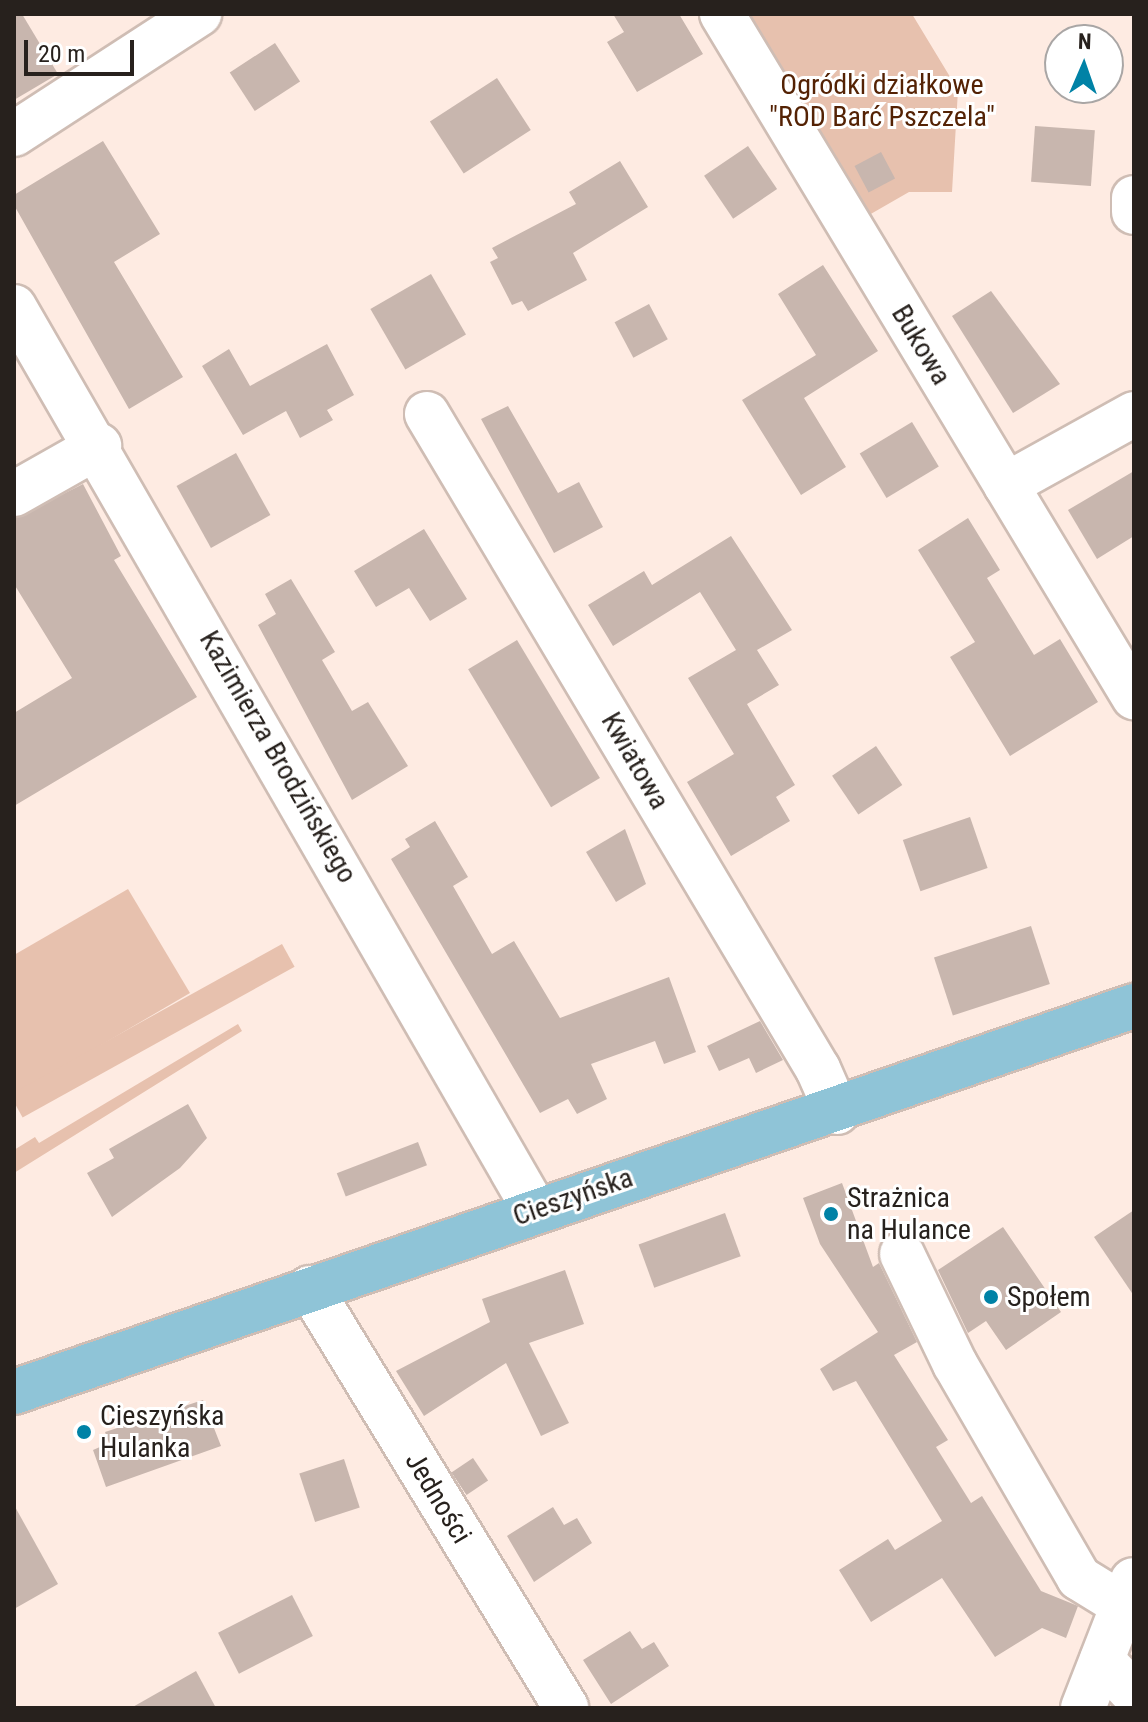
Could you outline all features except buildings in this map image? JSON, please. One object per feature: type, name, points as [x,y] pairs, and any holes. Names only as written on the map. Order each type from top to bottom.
[{"type":"main road","name":"Cieszyńska","points":[[14,1392],[535,1210],[837,1112],[1134,1006]]},
{"type":"street","points":[[14,134],[199,14]]},
{"type":"street","name":"Bukowa","points":[[722,14],[1128,686]]},
{"type":"street","points":[[1134,198],[1134,212]]},
{"type":"street","name":"Kazimierza Brodzińskiego","points":[[14,307],[99,446],[535,1210]]},
{"type":"street","name":"Kwiatowa","points":[[427,414],[818,1069],[837,1112]]},
{"type":"street","points":[[1006,485],[1134,414]]},
{"type":"street","points":[[14,494],[99,446]]},
{"type":"street","points":[[902,1254],[955,1364],[1079,1578],[1129,1591],[1083,1708]]},
{"type":"street","name":"Jedności","points":[[310,1288],[566,1708]]},
{"type":"street","points":[[1102,1660],[1134,1694]]},
{"type":"green space","name":"Ogródki działkowe \"ROD Barć Pszczela\"","points":[[749,14],[912,14],[958,90],[952,192],[909,192],[869,215]]},
{"type":"green space","points":[[128,889],[190,993],[14,1096],[14,955]]},
{"type":"green space","points":[[282,944],[295,967],[23,1118],[14,1102],[14,1093]]},
{"type":"green space","points":[[238,1024],[242,1031],[14,1173],[14,1150],[35,1137],[39,1143]]},
{"type":"place","name":"Strażnica na Hulance","points":[[831,1214]]},
{"type":"place","name":"Społem","points":[[991,1297]]},
{"type":"place","name":"Cieszyńska Hulanka","points":[[84,1432]]}]
